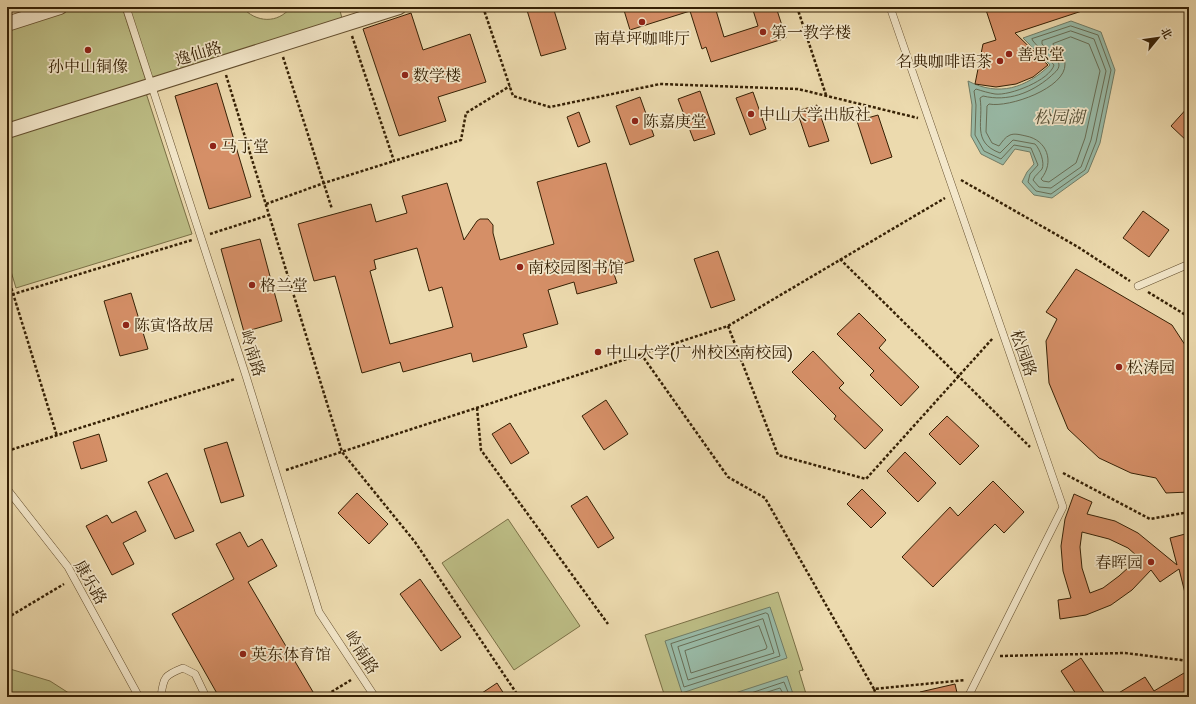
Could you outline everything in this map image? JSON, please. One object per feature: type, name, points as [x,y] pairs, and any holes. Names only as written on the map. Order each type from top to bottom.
[{"type":"street","points":[[7,24],[60,7]]},
{"type":"street","name":"逸仙路","points":[[7,131],[399,7]]},
{"type":"lane","name":"岭南路","points":[[126,7],[150,86],[246,376],[319,612],[374,697]]},
{"type":"lane","name":"松园路","points":[[890,7],[1063,506],[968,697]]},
{"type":"lane","points":[[1138,286],[1189,264]]},
{"type":"lane","name":"康乐路","points":[[7,489],[68,568],[139,697]]},
{"type":"lane","points":[[161,697],[162,683],[168,674],[183,668],[195,674],[206,697]]},
{"type":"path","points":[[483,7],[513,96],[550,107],[660,84],[798,89],[930,122]]},
{"type":"path","points":[[797,7],[826,96]]},
{"type":"path","points":[[348,24],[394,161]]},
{"type":"path","points":[[279,46],[332,209]]},
{"type":"path","points":[[222,63],[342,452],[415,542],[519,697]]},
{"type":"path","points":[[266,204],[324,183],[461,140],[466,113],[510,86]]},
{"type":"path","points":[[947,171],[1078,247],[1189,317]]},
{"type":"path","points":[[276,473],[728,326],[954,193]]},
{"type":"path","points":[[7,296],[269,215]]},
{"type":"path","points":[[840,259],[1032,449]]},
{"type":"path","points":[[7,274],[57,436]]},
{"type":"path","points":[[728,326],[778,455],[866,479],[1001,328]]},
{"type":"path","points":[[641,354],[728,477],[765,498],[874,689],[877,697]]},
{"type":"path","points":[[7,451],[246,376]]},
{"type":"path","points":[[477,408],[481,450],[608,624]]},
{"type":"path","points":[[1049,466],[1150,519],[1189,512]]},
{"type":"path","points":[[7,618],[73,578]]},
{"type":"path","points":[[989,656],[1125,653],[1189,661]]},
{"type":"path","points":[[323,697],[360,674]]},
{"type":"path","points":[[874,689],[978,679]]},
{"type":"green space","points":[[74,7],[122,7],[147,84],[7,127],[7,29]]},
{"type":"green space","points":[[129,7],[242,7],[260,19],[273,19],[286,13],[291,7],[339,7],[343,22],[153,82]]},
{"type":"green space","points":[[146,93],[192,234],[16,288],[7,258],[7,137]]},
{"type":"green space","points":[[508,519],[580,626],[514,670],[442,563]]},
{"type":"green space","points":[[778,592],[803,670],[799,671],[807,697],[665,697],[645,635]]},
{"type":"green space","points":[[10,669],[50,681],[75,697],[7,697],[7,670]]},
{"type":"water","name":"松园湖","points":[[1071,21],[1101,32],[1115,70],[1100,143],[1088,172],[1052,198],[1034,195],[1022,182],[1027,172],[1034,164],[1030,152],[1015,149],[1003,165],[981,154],[971,136],[972,105],[968,81],[979,86],[1001,89],[1012,88],[1031,79],[1050,65],[1023,38]]},
{"type":"water","points":[[770,607],[787,658],[682,693],[665,641]]},
{"type":"water","points":[[787,676],[794,697],[736,697],[735,693]]},
{"type":"building","points":[[526,7],[553,7],[566,49],[541,56]]},
{"type":"building","name":"第一教学楼","points":[[623,7],[715,7],[724,37],[758,26],[752,7],[776,7],[786,38],[711,62],[706,47],[702,49],[690,11],[630,30]]},
{"type":"building","name":"善思堂","points":[[985,7],[1088,7],[1088,9],[1015,33],[1048,65],[1033,77],[1016,84],[996,87],[975,84],[983,44],[996,40]]},
{"type":"building","name":"数学楼","points":[[411,13],[423,50],[470,34],[486,82],[438,97],[446,121],[399,136],[363,29]]},
{"type":"building","name":"马丁堂","points":[[217,83],[251,197],[209,209],[175,96]]},
{"type":"building","points":[[700,91],[715,134],[694,141],[678,99]]},
{"type":"building","name":"中山大学出版社","points":[[753,92],[766,129],[750,135],[736,98]]},
{"type":"building","name":"陈嘉庚堂","points":[[640,97],[654,136],[630,145],[616,106]]},
{"type":"building","points":[[817,105],[829,141],[809,147],[797,111]]},
{"type":"building","points":[[1189,106],[1189,143],[1171,126]]},
{"type":"building","points":[[579,112],[590,142],[578,147],[567,117]]},
{"type":"building","points":[[878,115],[892,157],[871,164],[857,121]]},
{"type":"building","name":"南校园图书馆","points":[[606,163],[634,261],[617,266],[619,270],[613,271],[617,283],[577,294],[574,282],[548,290],[558,324],[523,334],[527,347],[473,362],[471,353],[403,372],[400,362],[362,373],[335,276],[314,281],[298,224],[371,204],[376,222],[407,213],[402,196],[447,183],[464,240],[477,221],[480,219],[488,219],[493,225],[493,233],[500,260],[554,244],[537,182]],"holes":[[[417,248],[429,291],[442,287],[453,327],[390,344],[370,271],[376,269],[374,260]]]},
{"type":"building","points":[[1143,211],[1169,230],[1149,257],[1123,238]]},
{"type":"building","name":"格兰堂","points":[[260,239],[282,321],[244,332],[221,249]]},
{"type":"building","points":[[718,251],[735,300],[711,308],[694,259]]},
{"type":"building","name":"松涛园","points":[[1076,269],[1172,325],[1189,351],[1189,492],[1166,493],[1156,478],[1131,473],[1099,458],[1068,429],[1049,383],[1046,341],[1057,319],[1046,312]]},
{"type":"building","name":"陈寅恪故居","points":[[131,293],[148,349],[120,356],[104,301]]},
{"type":"building","points":[[859,313],[886,340],[879,348],[919,387],[901,406],[870,375],[874,371],[837,334]]},
{"type":"building","points":[[813,351],[844,383],[839,388],[883,430],[865,449],[834,419],[836,416],[792,372]]},
{"type":"building","points":[[606,400],[628,434],[604,450],[582,416]]},
{"type":"building","points":[[947,416],[979,446],[960,465],[929,434]]},
{"type":"building","points":[[510,423],[529,453],[511,464],[492,434]]},
{"type":"building","points":[[99,434],[107,461],[81,469],[73,442]]},
{"type":"building","points":[[227,442],[244,496],[221,503],[204,449]]},
{"type":"building","points":[[905,452],[936,483],[918,502],[887,471]]},
{"type":"building","points":[[167,473],[194,531],[175,539],[148,482]]},
{"type":"building","points":[[993,481],[1024,512],[1004,533],[995,524],[933,587],[902,557],[950,507],[958,516]]},
{"type":"building","points":[[862,489],[886,513],[871,528],[847,504]]},
{"type":"building","points":[[357,493],[388,524],[369,544],[338,513]]},
{"type":"building","name":"春晖园","points":[[1074,494],[1092,502],[1087,514],[1115,521],[1138,533],[1177,565],[1170,538],[1189,533],[1189,593],[1185,593],[1179,569],[1160,582],[1151,570],[1132,590],[1111,605],[1086,615],[1060,619],[1058,600],[1071,598],[1063,571],[1061,546],[1065,519]],"holes":[[[1082,532],[1109,539],[1128,548],[1137,556],[1129,567],[1119,576],[1103,588],[1090,593],[1082,568],[1080,547]]]},
{"type":"building","points":[[587,496],[614,538],[598,548],[571,506]]},
{"type":"building","points":[[136,511],[146,531],[123,543],[134,564],[112,575],[86,526],[107,515],[112,523]]},
{"type":"building","name":"英东体育馆","points":[[240,532],[248,547],[262,539],[277,566],[248,582],[316,697],[219,697],[172,614],[234,579],[216,544]]},
{"type":"building","points":[[420,579],[461,637],[441,651],[400,594]]},
{"type":"building","points":[[1081,658],[1107,697],[1078,697],[1061,671]]},
{"type":"building","points":[[1189,670],[1189,697],[1112,697],[1145,677],[1154,691]]},
{"type":"building","points":[[497,683],[506,697],[476,697]]},
{"type":"building","points":[[955,684],[958,697],[921,697],[920,692]]},
{"type":"place","name":"南草坪咖啡厅","points":[[642,22]]},
{"type":"place","name":"第一教学楼","points":[[763,32]]},
{"type":"place","name":"孙中山铜像","points":[[88,50]]},
{"type":"place","name":"善思堂","points":[[1009,54]]},
{"type":"place","name":"名典咖啡语茶","points":[[1000,61]]},
{"type":"place","name":"数学楼","points":[[405,75]]},
{"type":"place","name":"中山大学出版社","points":[[751,114]]},
{"type":"place","name":"陈嘉庚堂","points":[[635,121]]},
{"type":"place","name":"马丁堂","points":[[213,146]]},
{"type":"place","name":"南校园图书馆","points":[[520,267]]},
{"type":"place","name":"格兰堂","points":[[252,285]]},
{"type":"place","name":"陈寅恪故居","points":[[126,325]]},
{"type":"place","name":"中山大学(广州校区南校园)","points":[[598,352]]},
{"type":"place","name":"松涛园","points":[[1119,367]]},
{"type":"place","name":"春晖园","points":[[1151,562]]},
{"type":"place","name":"英东体育馆","points":[[243,654]]}]
